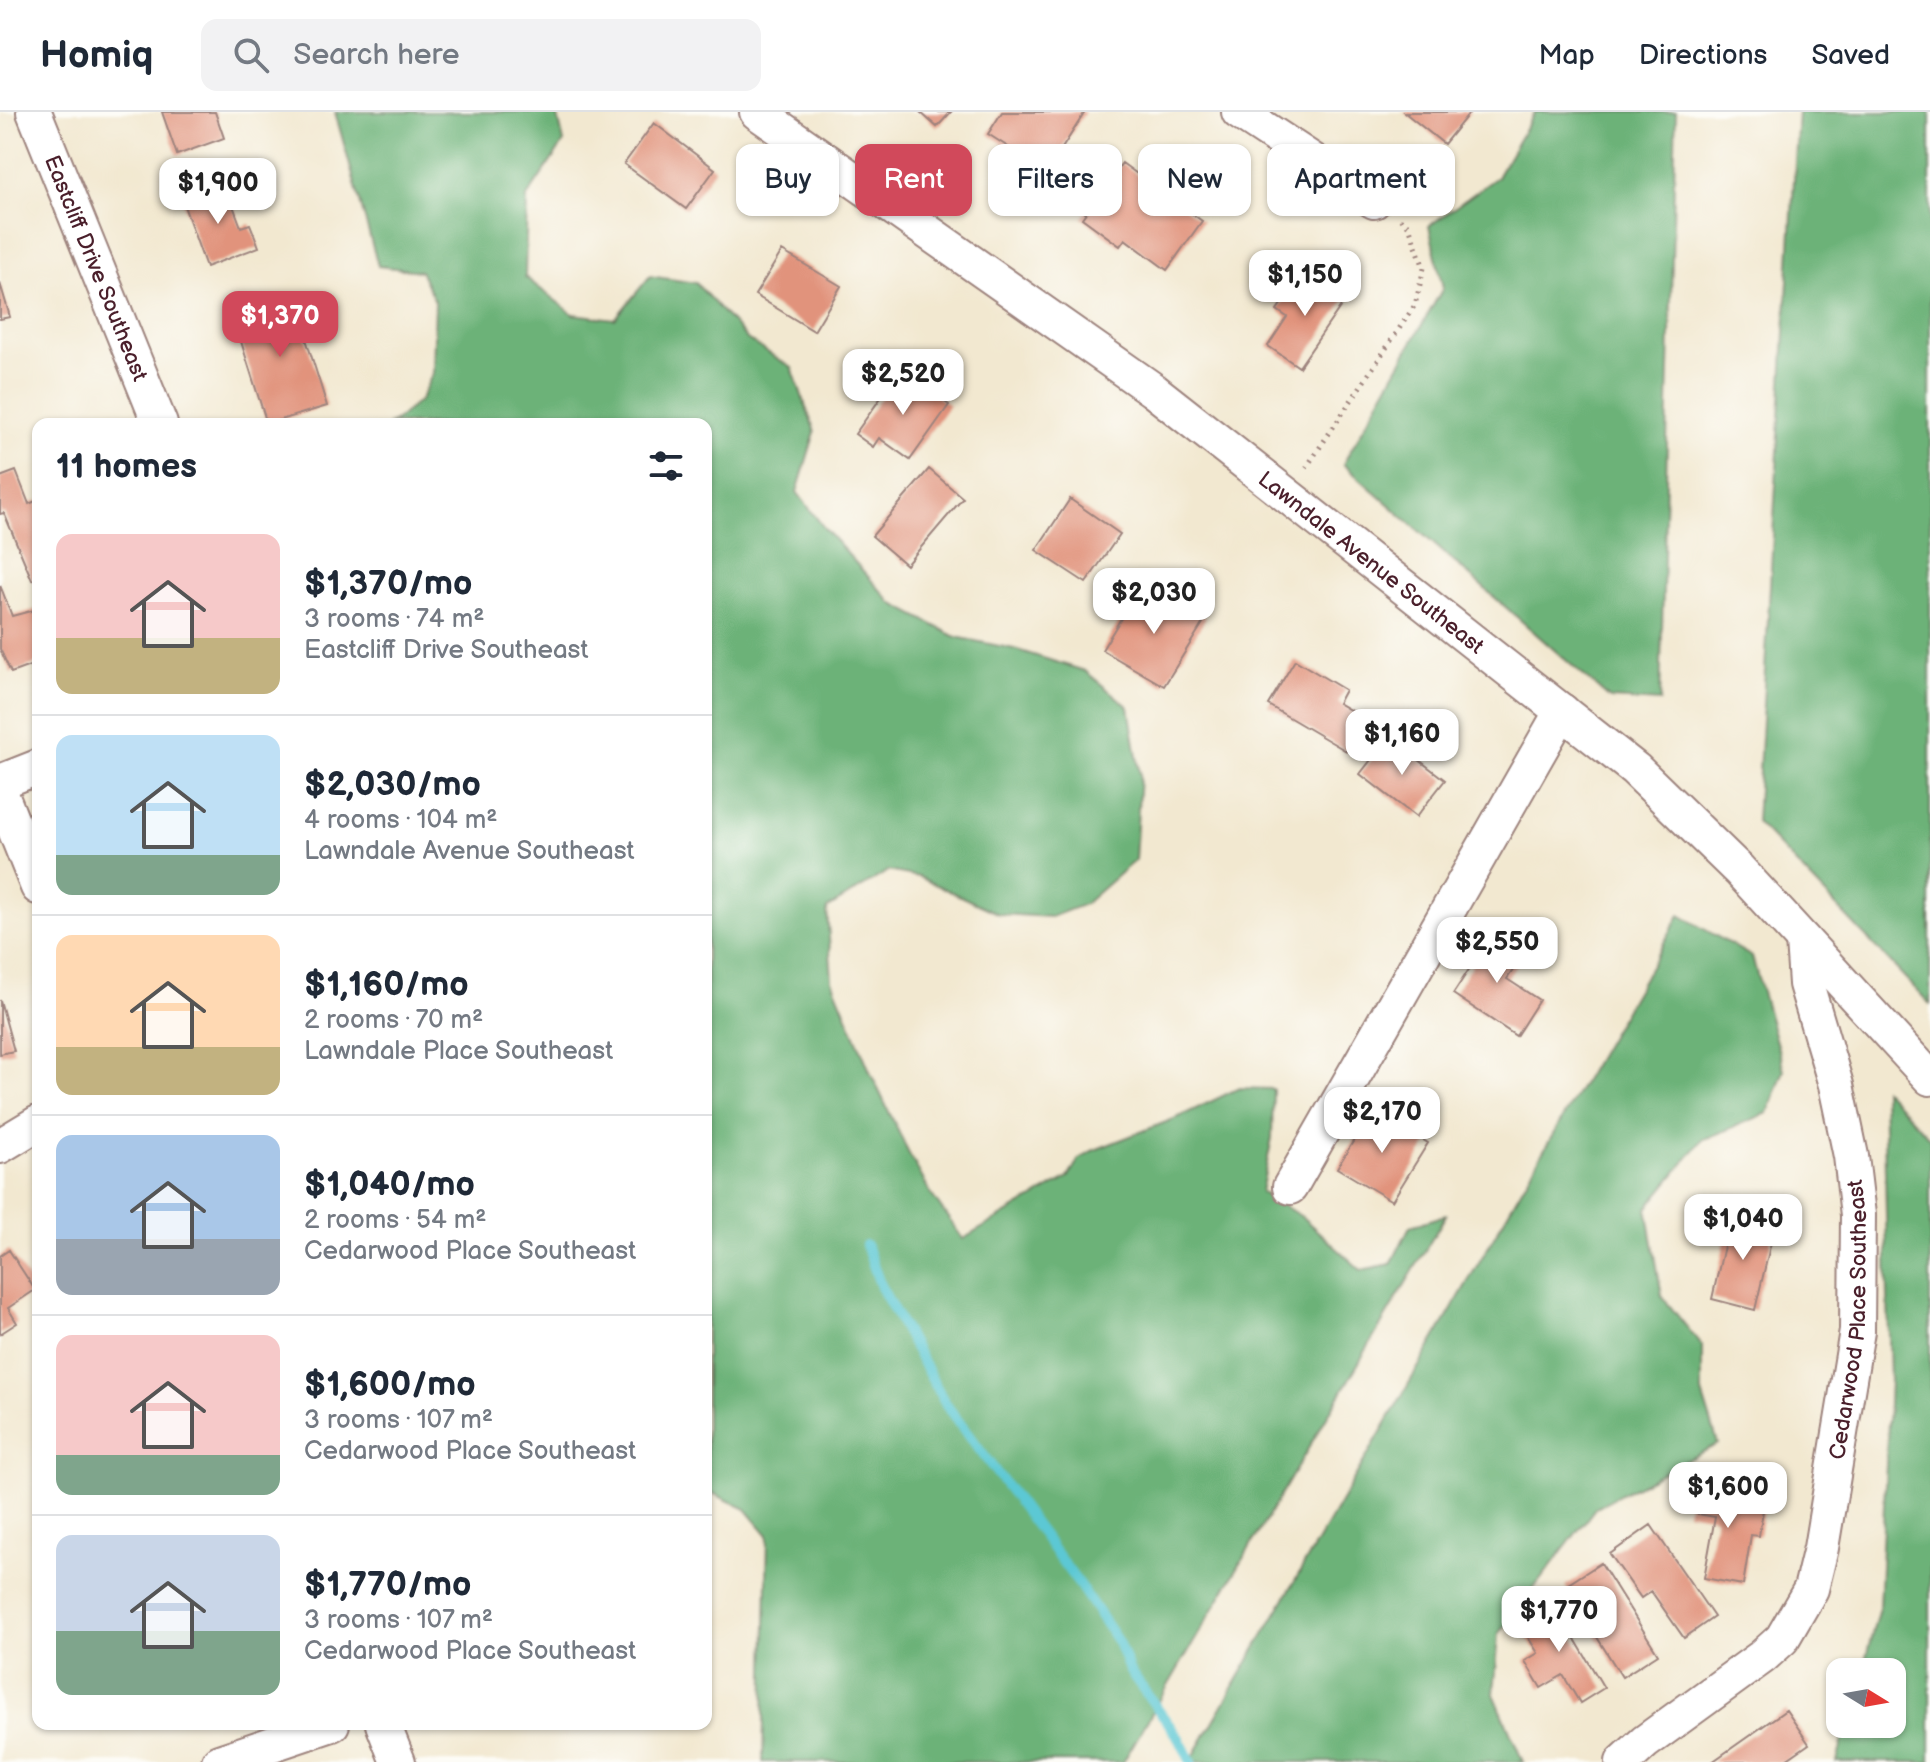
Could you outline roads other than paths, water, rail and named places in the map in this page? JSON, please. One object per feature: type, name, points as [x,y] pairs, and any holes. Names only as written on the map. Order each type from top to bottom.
[{"type":"street","name":"Eastcliff Drive Southeast","points":[[34,112],[158,418]]},
{"type":"street","name":"Lawndale Avenue Southeast","points":[[757,112],[1153,390],[1635,769],[1739,870],[1930,1078]]},
{"type":"street","points":[[1239,112],[1288,144]]},
{"type":"street","points":[[1290,1187],[1562,711]]},
{"type":"street","points":[[0,782],[32,769]]},
{"type":"street","points":[[0,792],[32,872]]},
{"type":"street","name":"Cedarwood Place Southeast","points":[[1623,1762],[1645,1742],[1755,1663],[1782,1639],[1811,1589],[1821,1548],[1857,1331],[1858,1215],[1851,1156],[1836,1085],[1806,984],[1803,940]]},
{"type":"street","points":[[0,1146],[32,1127]]},
{"type":"street","points":[[219,1762],[314,1730]]},
{"type":"street","points":[[385,1730],[398,1762]]},
{"type":"waterway","points":[[866,1245],[881,1287],[945,1403],[1078,1583],[1118,1642],[1129,1670],[1179,1738],[1191,1762]]}]
